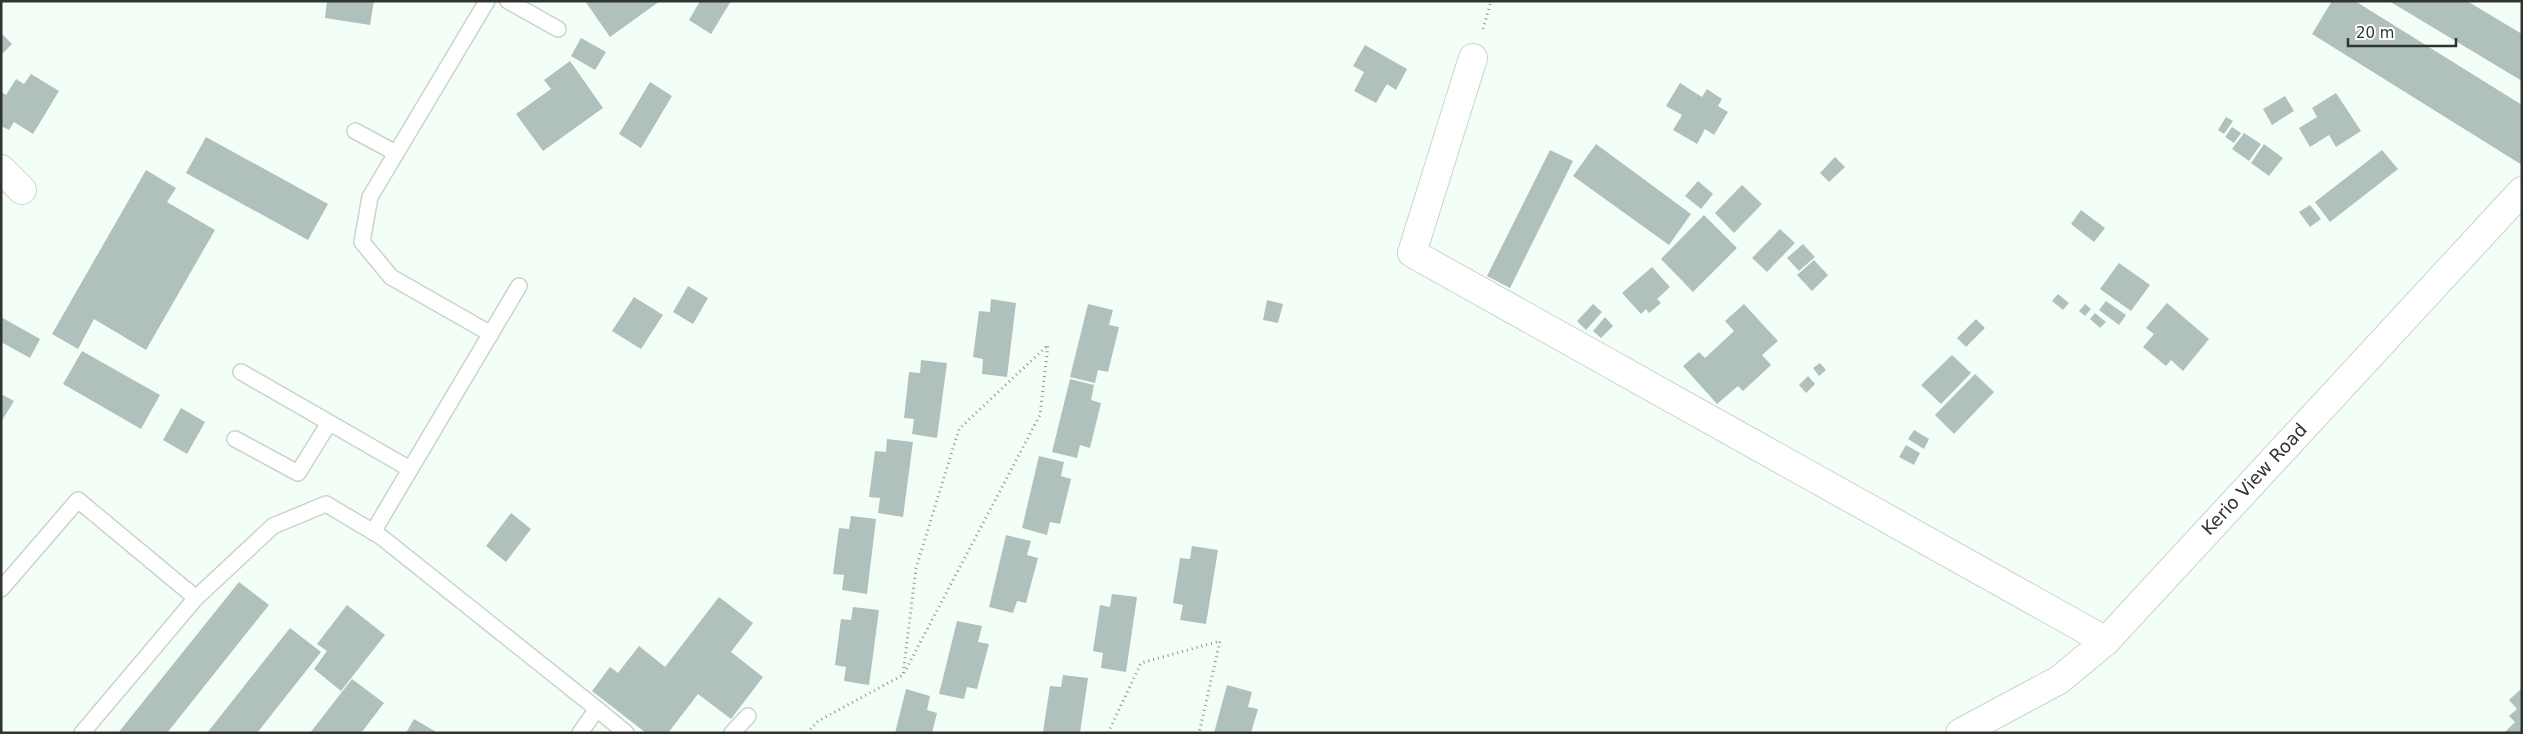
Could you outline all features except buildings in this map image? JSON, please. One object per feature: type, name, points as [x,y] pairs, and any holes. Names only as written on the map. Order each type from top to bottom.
[{"type":"street","points":[[1473,58],[1412,253],[2106,641]]},
{"type":"street","points":[[1,169],[22,190]]},
{"type":"street","name":"Kerio View Road","points":[[1960,733],[2059,680],[2106,641],[2522,191]]},
{"type":"lane","points":[[486,1],[370,197],[362,242],[391,277],[491,334]]},
{"type":"lane","points":[[508,1],[558,29]]},
{"type":"lane","points":[[355,131],[396,153]]},
{"type":"lane","points":[[373,532],[519,286]]},
{"type":"lane","points":[[241,372],[410,469]]},
{"type":"lane","points":[[236,438],[298,473],[330,423]]},
{"type":"lane","points":[[1,589],[78,500],[196,598]]},
{"type":"lane","points":[[82,733],[196,598],[274,526],[326,504],[373,532],[626,733]]},
{"type":"lane","points":[[580,733],[597,709]]},
{"type":"lane","points":[[732,733],[748,716]]},
{"type":"path","points":[[806,733],[818,721],[903,675],[1040,415],[1048,345],[959,429],[916,568],[903,675]]},
{"type":"path","points":[[1108,733],[1140,663],[1220,641],[1199,733]]}]
